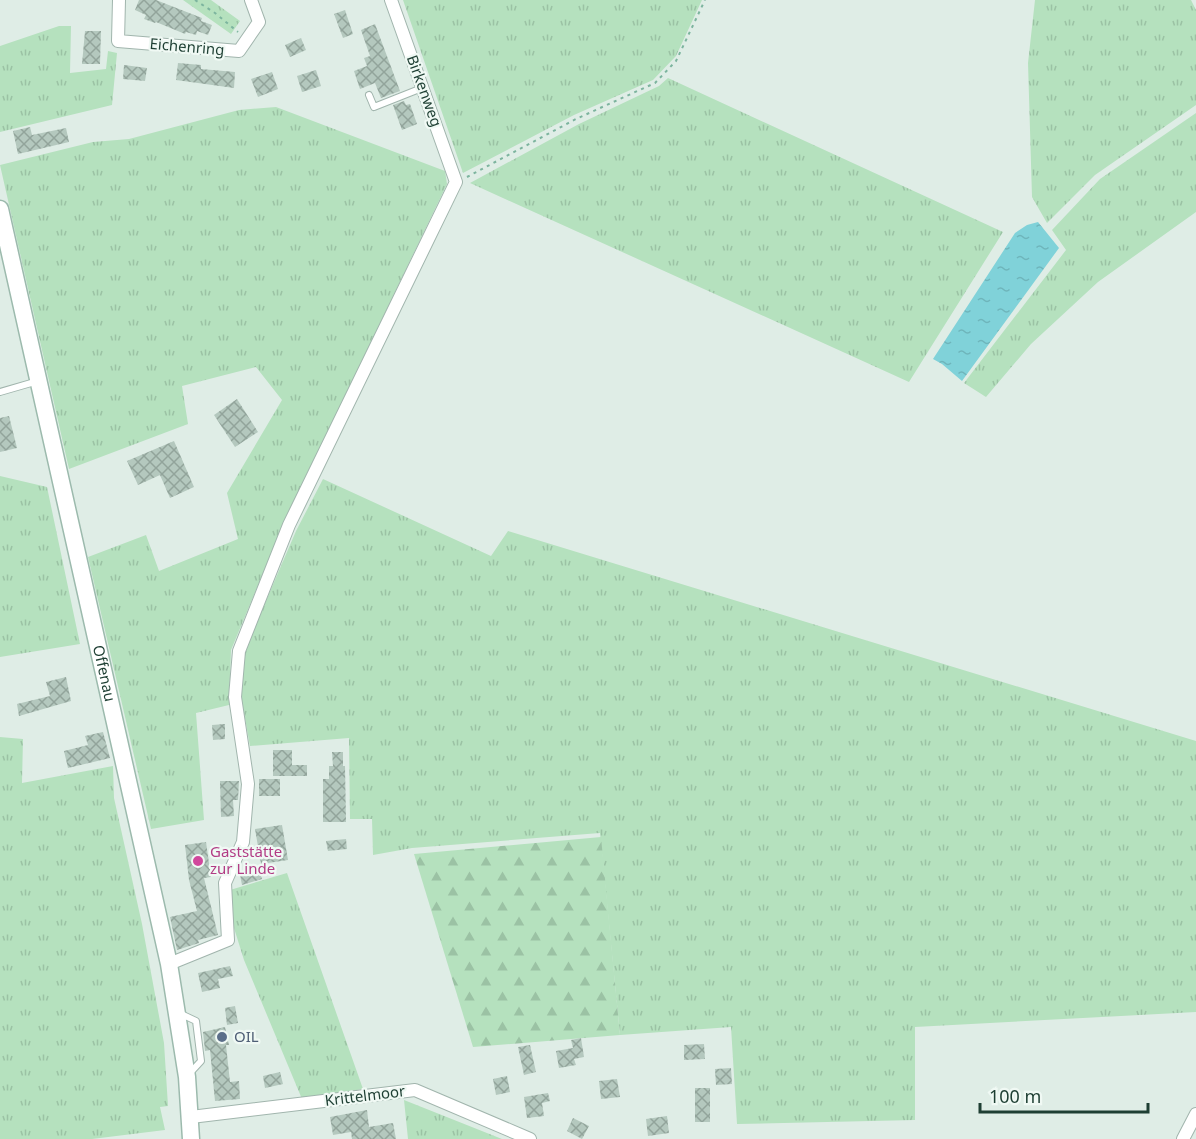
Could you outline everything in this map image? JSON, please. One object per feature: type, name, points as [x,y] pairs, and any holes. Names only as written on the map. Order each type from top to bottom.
[{"type":"main road","name":"Offenau","points":[[0,209],[169,964],[187,1077],[191,1139]]},
{"type":"street","name":"Eichenring","points":[[119,0],[118,41],[239,51],[259,22],[251,0]]},
{"type":"street","name":"Birkenweg","points":[[391,0],[456,182]]},
{"type":"street","points":[[169,964],[228,940],[225,883],[243,842],[248,784],[235,697],[239,651],[289,525],[456,182]]},
{"type":"street","name":"Krittelmoor","points":[[190,1117],[415,1090],[530,1139]]},
{"type":"street","points":[[1183,1139],[1196,1114]]},
{"type":"lane","points":[[369,95],[374,107],[422,88]]},
{"type":"lane","points":[[0,392],[39,381]]},
{"type":"path","points":[[195,0],[240,34],[228,50]]},
{"type":"path","points":[[456,182],[502,160],[576,119],[655,83],[676,61],[705,0]]},
{"type":"green space","points":[[183,0],[211,0],[240,21],[231,34]]},
{"type":"green space","points":[[403,0],[702,0],[676,56],[653,80],[574,115],[463,173]]},
{"type":"green space","points":[[1035,0],[1191,0],[1196,10],[1196,105],[1095,175],[1047,223],[1032,197],[1028,63]]},
{"type":"green space","points":[[59,26],[71,26],[70,73],[106,69],[108,51],[117,53],[112,105],[0,132],[0,46]]},
{"type":"green space","points":[[668,78],[1003,232],[909,382],[470,183],[579,124],[659,86]]},
{"type":"green space","points":[[276,107],[445,171],[447,184],[283,525],[231,650],[229,705],[196,713],[204,820],[151,829],[88,557],[146,535],[159,571],[238,539],[227,493],[282,400],[256,367],[182,386],[188,424],[69,469],[0,165],[93,142],[129,139],[239,110]]},
{"type":"green space","points":[[1196,113],[1196,212],[1098,282],[1031,344],[986,397],[964,383],[1066,250],[1052,230],[1100,179]]},
{"type":"green space","points":[[0,476],[47,487],[80,644],[0,657]]},
{"type":"green space","points":[[323,479],[491,556],[508,531],[1196,741],[1196,1012],[915,1027],[915,1120],[737,1124],[731,1027],[620,1035],[600,833],[412,848],[373,855],[372,819],[350,819],[349,738],[250,746],[241,696],[244,652],[296,531]]},
{"type":"green space","points":[[0,737],[23,739],[22,783],[113,766],[114,798],[142,924],[164,1043],[168,1106],[160,1107],[165,1130],[92,1139],[0,1139]]},
{"type":"green space","points":[[601,837],[620,1035],[473,1047],[414,854]]},
{"type":"green space","points":[[287,873],[363,1089],[302,1099],[244,960],[234,928],[230,890]]},
{"type":"green space","points":[[404,1100],[502,1139],[408,1139]]},
{"type":"water","points":[[1038,222],[1059,248],[962,381],[933,359],[1015,233],[1027,225]]},
{"type":"building","points":[[139,0],[156,0],[202,18],[201,21],[212,25],[208,35],[197,31],[196,35],[186,32],[185,34],[144,19],[146,15],[135,10]]},
{"type":"building","points":[[345,10],[353,34],[343,38],[334,14]]},
{"type":"building","points":[[375,24],[400,91],[381,98],[375,83],[360,89],[354,71],[367,66],[364,58],[370,56],[361,30]]},
{"type":"building","points":[[85,31],[101,31],[100,64],[82,64]]},
{"type":"building","points":[[301,38],[306,50],[290,57],[285,45]]},
{"type":"building","points":[[178,63],[201,65],[201,69],[235,72],[234,88],[176,80]]},
{"type":"building","points":[[124,65],[147,68],[145,81],[123,79]]},
{"type":"building","points":[[316,70],[321,86],[302,92],[297,76]]},
{"type":"building","points":[[272,72],[278,89],[258,97],[251,79]]},
{"type":"building","points":[[404,101],[406,105],[410,104],[417,124],[402,130],[393,105]]},
{"type":"building","points":[[30,127],[32,135],[66,128],[69,142],[18,154],[13,131]]},
{"type":"building","points":[[237,399],[258,432],[235,447],[214,415]]},
{"type":"building","points":[[9,416],[17,448],[0,452],[0,418]]},
{"type":"building","points":[[174,441],[194,487],[170,498],[160,475],[138,485],[127,461]]},
{"type":"building","points":[[66,677],[71,701],[19,716],[17,704],[50,696],[46,682]]},
{"type":"building","points":[[225,724],[225,739],[213,740],[212,725]]},
{"type":"building","points":[[103,732],[110,758],[68,768],[64,751],[88,745],[85,736]]},
{"type":"building","points":[[273,750],[292,750],[292,765],[307,765],[307,776],[273,776]]},
{"type":"building","points":[[332,752],[343,752],[346,822],[323,822],[323,779],[329,779],[329,766],[333,766]]},
{"type":"building","points":[[259,779],[280,779],[280,796],[259,796]]},
{"type":"building","points":[[220,781],[239,781],[238,800],[233,800],[234,816],[221,817]]},
{"type":"building","points":[[282,825],[288,860],[261,864],[255,829]]},
{"type":"building","points":[[346,839],[347,849],[328,851],[326,841]]},
{"type":"building","points":[[206,842],[211,877],[204,878],[218,935],[198,940],[199,943],[177,950],[170,917],[197,911],[189,880],[185,845]]},
{"type":"building","points":[[259,869],[262,879],[242,885],[240,875]]},
{"type":"building","points":[[230,966],[233,976],[218,979],[220,988],[202,992],[198,973]]},
{"type":"building","points":[[235,1006],[238,1023],[227,1025],[225,1008]]},
{"type":"building","points":[[225,1027],[229,1045],[226,1045],[230,1082],[239,1081],[240,1099],[215,1101],[210,1050],[205,1051],[203,1032]]},
{"type":"building","points":[[581,1038],[584,1057],[574,1059],[576,1065],[559,1068],[556,1051],[573,1048],[571,1040]]},
{"type":"building","points":[[704,1044],[705,1059],[684,1060],[684,1045]]},
{"type":"building","points":[[530,1045],[536,1072],[524,1075],[518,1047]]},
{"type":"building","points":[[731,1068],[732,1084],[716,1085],[715,1069]]},
{"type":"building","points":[[280,1072],[283,1084],[265,1088],[263,1076]]},
{"type":"building","points":[[507,1076],[510,1092],[496,1095],[493,1079]]},
{"type":"building","points":[[617,1079],[620,1097],[601,1099],[599,1081]]},
{"type":"building","points":[[695,1088],[710,1088],[710,1122],[695,1122]]},
{"type":"building","points":[[548,1093],[550,1101],[542,1103],[544,1116],[527,1118],[524,1097]]},
{"type":"building","points":[[367,1110],[369,1127],[393,1123],[396,1139],[352,1139],[351,1132],[333,1135],[330,1117]]},
{"type":"building","points":[[667,1116],[669,1133],[648,1136],[646,1119]]},
{"type":"building","points":[[573,1118],[589,1126],[582,1139],[567,1131]]},
{"type":"place","name":"Gaststätte zur Linde","points":[[198,861]]},
{"type":"place","name":"OIL","points":[[222,1037]]}]
